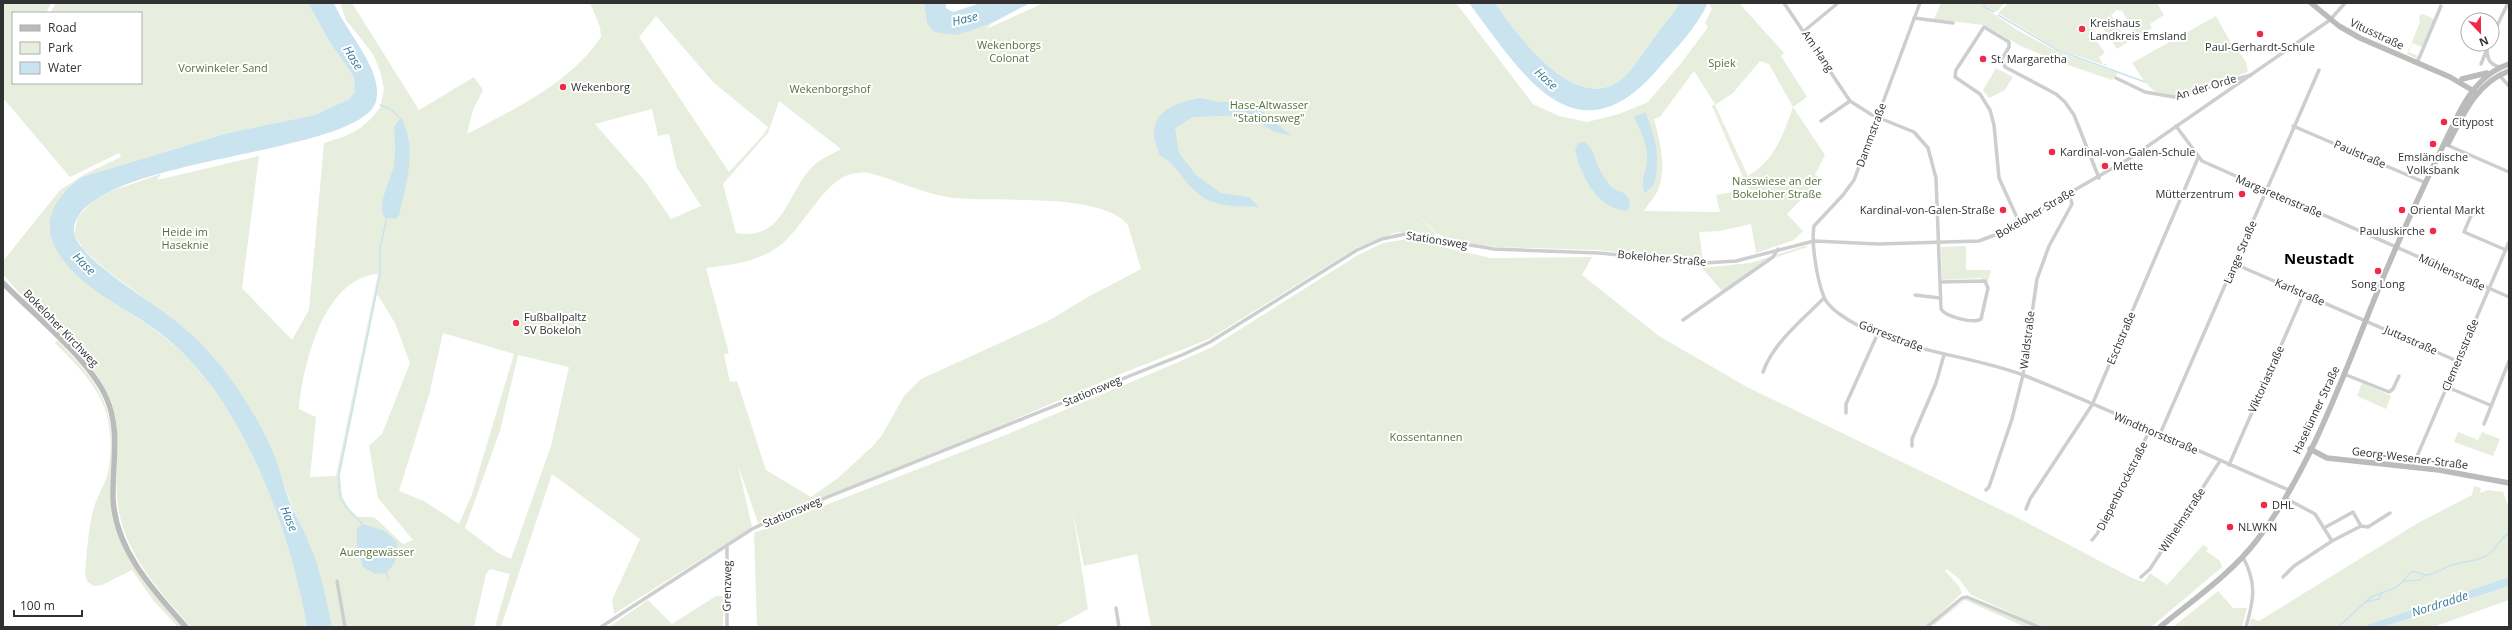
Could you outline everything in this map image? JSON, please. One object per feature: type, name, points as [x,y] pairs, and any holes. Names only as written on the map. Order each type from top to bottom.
[{"type":"street","name":"Am Hang","points":[[1784,3],[1850,101],[1878,117],[1914,132],[1928,148],[1936,178],[1940,298],[1943,312],[1979,320],[1984,315],[1988,288],[1985,281],[1940,282]]},
{"type":"street","points":[[1804,31],[1838,3]]},
{"type":"street","name":"Dammstraße","points":[[1814,241],[1814,226],[1843,195],[1854,180],[1920,3]]},
{"type":"street","name":"Vitusstraße","points":[[2311,3],[2330,20],[2360,38],[2450,77],[2474,91]]},
{"type":"street","name":"Bokeloher Straße","points":[[1599,253],[1704,263],[1736,261],[1814,241],[1878,244],[1985,240],[2099,178],[2330,20],[2345,3]]},
{"type":"street","points":[[2500,20],[2508,3]]},
{"type":"street","points":[[2417,63],[2441,6]]},
{"type":"street","points":[[1914,18],[1953,23]]},
{"type":"street","points":[[2018,222],[1999,178],[1994,125],[1990,110],[1980,94],[1955,77],[1956,70],[1984,27],[2008,42],[2009,47],[2002,63],[2005,67],[2048,90],[2065,102],[2074,115],[2099,178]]},
{"type":"street","points":[[2481,64],[2486,52]]},
{"type":"street","points":[[2487,52],[2487,57],[2490,62],[2500,67]]},
{"type":"street","name":"Haselünner Straße","points":[[2160,627],[2243,557],[2273,518],[2290,490],[2310,450],[2344,374],[2396,246],[2435,164],[2474,91],[2500,67],[2509,64]]},
{"type":"street","points":[[2462,79],[2479,76],[2500,67]]},
{"type":"street","name":"Lange Straße","points":[[2160,434],[2267,190],[2293,126],[2319,70]]},
{"type":"street","name":"Haselünner Straße","points":[[2435,164],[2447,145],[2474,91],[2499,75],[2509,71]]},
{"type":"street","name":"An der Orde","points":[[2116,78],[2145,92],[2174,97],[2251,75]]},
{"type":"street","points":[[2499,75],[2509,86]]},
{"type":"street","points":[[2450,77],[2468,81],[2474,91]]},
{"type":"street","points":[[1821,121],[1850,101]]},
{"type":"street","points":[[2176,126],[2198,158]]},
{"type":"street","name":"Paulstraße","points":[[2293,126],[2426,183]]},
{"type":"street","points":[[2447,145],[2509,172]]},
{"type":"street","name":"Margaretenstraße","points":[[2198,158],[2267,190],[2396,246]]},
{"type":"street","name":"Eschstraße","points":[[2026,509],[2030,499],[2092,405],[2198,158]]},
{"type":"street","name":"Waldstraße","points":[[1986,490],[1989,487],[2012,419],[2023,375],[2037,279],[2049,246],[2072,204],[2069,193]]},
{"type":"street","points":[[2473,211],[2464,232],[2506,250]]},
{"type":"street","name":"Stationsweg","points":[[601,627],[727,546],[775,518],[1210,342],[1357,250],[1382,239],[1393,236],[1413,234],[1494,249],[1599,253]]},
{"type":"street","points":[[1763,372],[1766,362],[1779,346],[1824,298],[1814,241]]},
{"type":"street","name":"Clemensstraße","points":[[2412,468],[2509,242]]},
{"type":"street","name":"Mühlenstraße","points":[[2396,246],[2509,297]]},
{"type":"street","points":[[1683,320],[1773,258],[1778,250]]},
{"type":"street","name":"Karlstraße","points":[[2235,264],[2366,320]]},
{"type":"street","name":"Bokeloher Kirchweg","points":[[3,283],[80,360],[106,396],[114,424],[113,498],[121,533],[131,556],[148,582],[186,627]]},
{"type":"street","name":"Viktoriastraße","points":[[2229,465],[2304,294]]},
{"type":"street","points":[[1915,295],[1940,298]]},
{"type":"street","name":"Görresstraße","points":[[1824,298],[1838,313],[1878,333],[1944,355],[2023,375]]},
{"type":"street","name":"Juttastraße","points":[[2366,320],[2457,361]]},
{"type":"street","points":[[1846,413],[1846,404],[1878,333]]},
{"type":"street","points":[[1912,446],[1912,439],[1936,383],[1944,355]]},
{"type":"street","points":[[2484,424],[2490,405],[2509,361]]},
{"type":"street","points":[[2344,374],[2389,392],[2393,389],[2399,376]]},
{"type":"street","name":"Windthorststraße","points":[[2023,375],[2290,490]]},
{"type":"street","points":[[2447,387],[2490,405]]},
{"type":"street","name":"Diepenbrockstraße","points":[[2092,540],[2098,534],[2124,486],[2150,430]]},
{"type":"street","name":"Georg-Wesener-Straße","points":[[2310,450],[2327,458],[2412,468],[2509,483]]},
{"type":"street","name":"Wilhelmstraße","points":[[2141,577],[2150,569],[2220,461]]},
{"type":"street","points":[[2285,498],[2316,514],[2332,541]]},
{"type":"street","points":[[2324,528],[2353,512],[2361,526]]},
{"type":"street","points":[[2283,577],[2294,566],[2332,541],[2361,526],[2368,527],[2390,513]]},
{"type":"street","name":"Grenzweg","points":[[727,546],[727,627]]},
{"type":"street","points":[[2243,557],[2253,581],[2254,594],[2246,627]]},
{"type":"street","points":[[337,581],[345,627]]},
{"type":"street","points":[[1928,627],[1962,598],[1967,597],[2039,627]]},
{"type":"street","points":[[1116,608],[1119,627]]},
{"type":"green space","name":"Vorwinkeler Sand","points":[[3,3],[51,3],[46,12],[12,12],[12,84],[142,84],[142,12],[51,12],[56,3],[308,3],[329,41],[354,77],[355,92],[349,99],[315,115],[228,133],[82,177],[49,226],[58,247],[70,265],[85,281],[158,332],[175,346],[201,374],[224,405],[245,439],[277,514],[290,552],[300,590],[307,627],[191,627],[154,584],[133,552],[120,517],[116,485],[116,420],[108,394],[88,363],[33,308],[3,274],[3,261],[60,190],[85,174],[121,157],[119,153],[70,177],[3,98]]},
{"type":"green space","points":[[340,3],[352,3],[419,110],[474,77],[483,90],[473,110],[467,134],[540,93],[573,68],[588,54],[601,37],[600,27],[590,3],[924,3],[927,23],[973,30],[992,23],[986,29],[1044,3],[1456,3],[1533,104],[1559,116],[1587,122],[1619,114],[1648,102],[1682,62],[1708,27],[1705,23],[1712,9],[1708,3],[1739,3],[1784,53],[1781,56],[1807,97],[1793,107],[1825,155],[1815,175],[1822,178],[1787,214],[1803,231],[1794,240],[1756,253],[1751,224],[1720,231],[1699,232],[1703,261],[1598,250],[1496,247],[1452,241],[1436,233],[1409,208],[1436,234],[1433,236],[1414,231],[1394,233],[1356,248],[1209,339],[1118,375],[1004,424],[758,523],[738,465],[752,527],[614,614],[612,600],[640,539],[552,474],[501,627],[495,627],[510,574],[490,569],[486,574],[474,627],[332,627],[311,547],[288,496],[276,460],[250,410],[207,350],[161,310],[106,270],[84,250],[74,234],[78,217],[94,200],[111,191],[161,174],[157,180],[259,156],[242,288],[292,340],[309,310],[324,143],[349,134],[363,126],[381,106],[383,106],[381,105],[384,88],[380,71],[373,54],[346,20]],"holes":[[[656,16],[714,83],[768,127],[763,135],[729,172],[639,37]],[[1760,61],[1769,64],[1793,107],[1777,146],[1765,162],[1748,176],[1715,105],[1733,93]],[[1694,71],[1715,104],[1712,106],[1748,189],[1716,195],[1720,212],[1644,211],[1658,190],[1662,172],[1662,154],[1654,119],[1660,117]],[[779,101],[841,149],[814,165],[805,176],[783,212],[775,222],[765,230],[753,233],[736,233],[723,184],[768,133]],[[652,109],[658,136],[669,134],[677,168],[701,206],[671,219],[645,181],[595,124]],[[866,172],[926,192],[947,197],[966,199],[1043,200],[1094,207],[1114,214],[1128,225],[1141,269],[1088,297],[1048,321],[921,379],[904,396],[882,435],[874,445],[838,478],[811,497],[766,470],[737,381],[730,382],[724,355],[729,353],[706,268],[744,262],[761,256],[778,247],[787,240],[830,187],[839,180],[852,174]],[[378,274],[336,476],[310,477],[316,417],[299,409],[301,391],[311,348],[319,326],[330,307],[343,291],[359,279]],[[377,294],[395,323],[410,363],[382,434],[369,446],[378,498],[413,540],[403,544],[374,517],[357,517],[349,509],[342,496],[340,475]],[[443,333],[514,354],[472,494],[459,524],[424,501],[399,491],[429,395]],[[518,355],[569,367],[551,446],[511,559],[498,553],[465,528],[500,431]]]},
{"type":"green space","points":[[1495,3],[1680,3],[1627,74],[1615,84],[1607,87],[1591,88],[1574,83],[1558,74],[1542,61],[1515,30]]},
{"type":"green space","points":[[1941,3],[2005,3],[1996,12],[1982,6],[2019,31],[2056,51],[2118,73],[2112,80],[2059,62],[2021,46],[1984,25],[1934,19]]},
{"type":"green space","points":[[2008,3],[2157,3],[2164,15],[2150,24],[2152,28],[2138,37],[2122,11],[2117,10],[2111,15],[2128,42],[2117,49],[2099,22],[2092,26],[2094,30],[2091,32],[2105,53],[2099,57],[2103,65],[2057,49],[1998,13]]},
{"type":"green space","points":[[2423,14],[2434,19],[2422,47],[2412,43],[2409,52],[2418,56],[2417,59],[2407,54],[2420,22],[2419,16]]},
{"type":"green space","points":[[2216,16],[2233,47],[2235,46],[2246,62],[2248,72],[2178,96],[2161,94],[2150,87],[2132,63]]},
{"type":"green space","points":[[1996,68],[2013,77],[2005,90],[1989,98],[1983,90]]},
{"type":"green space","name":"Kossentannen","points":[[1407,239],[1491,258],[1592,257],[1582,275],[1659,336],[1747,387],[2020,519],[2132,578],[2144,582],[2150,573],[2167,585],[2203,545],[2208,548],[2206,551],[2220,561],[2222,567],[2151,627],[2043,627],[1971,595],[1959,579],[1947,569],[1945,571],[1959,586],[1962,593],[1926,627],[1151,627],[1137,554],[1084,566],[1073,512],[1088,609],[1055,627],[757,627],[754,533],[1008,434],[1181,361],[1212,347],[1358,255],[1383,243]]},
{"type":"green space","points":[[1804,246],[1808,247],[1773,258],[1722,291],[1702,268],[1750,263]]},
{"type":"green space","points":[[1966,246],[1966,270],[1991,270],[1988,282],[1980,278],[1942,280],[1941,247]]},
{"type":"green space","points":[[57,340],[81,365],[105,403],[112,434],[110,490],[112,511],[128,551],[148,585],[183,627],[178,627],[153,600],[132,570],[102,585],[93,586],[87,581],[85,574],[91,518],[109,467],[111,446],[109,428],[106,412],[100,397],[81,370],[55,343]]},
{"type":"green space","points":[[2362,383],[2391,396],[2386,409],[2357,396]]},
{"type":"green space","points":[[2458,432],[2478,440],[2482,432],[2500,439],[2493,456],[2454,442]]},
{"type":"green space","points":[[2474,486],[2481,488],[2480,493],[2488,490],[2503,492],[2509,508],[2509,577],[2361,627],[2249,627],[2251,618],[2259,621],[2418,523],[2472,495]]},
{"type":"green space","points":[[2509,586],[2509,600],[2433,627],[2383,627]]},
{"type":"green space","points":[[2218,591],[2233,608],[2247,608],[2242,627],[2173,627]]},
{"type":"green space","points":[[716,596],[723,596],[723,627],[609,627],[648,600],[672,624]]},
{"type":"green space","points":[[1965,599],[1970,599],[2034,627],[2025,627],[1965,600],[1934,625],[1932,624]]},
{"type":"water","name":"Hase","points":[[308,3],[334,3],[369,64],[377,89],[376,101],[359,120],[324,134],[277,147],[171,171],[124,185],[90,204],[74,228],[76,238],[83,249],[95,261],[109,273],[173,319],[202,344],[247,403],[271,448],[288,498],[314,555],[323,586],[332,627],[307,627],[299,589],[275,507],[258,466],[238,428],[215,392],[189,360],[160,333],[101,295],[74,273],[63,260],[54,245],[50,224],[51,215],[60,198],[82,177],[228,133],[315,115],[349,99],[355,92],[354,77],[329,41]]},
{"type":"water","name":"Hase","points":[[924,3],[946,3],[946,8],[953,12],[981,3],[1030,3],[992,23],[956,35],[934,32],[927,23]]},
{"type":"water","name":"Hase","points":[[1469,3],[1495,3],[1515,30],[1542,61],[1558,74],[1574,83],[1591,88],[1607,87],[1614,84],[1626,75],[1636,64],[1680,3],[1708,3],[1691,30],[1657,70],[1627,97],[1600,109],[1574,108],[1551,97],[1529,79],[1508,55]]},
{"type":"water","points":[[1200,98],[1220,102],[1250,102],[1292,136],[1275,132],[1246,115],[1193,117],[1175,128],[1179,153],[1196,175],[1221,193],[1249,197],[1259,207],[1224,205],[1208,200],[1189,185],[1170,162],[1159,155],[1154,130],[1156,122],[1160,116],[1171,107],[1186,101]]},
{"type":"water","points":[[1645,112],[1655,139],[1657,166],[1654,185],[1645,193],[1643,189],[1643,180],[1647,164],[1647,153],[1643,138],[1634,117]]},
{"type":"water","points":[[401,118],[409,141],[410,154],[407,179],[399,216],[395,219],[384,217],[382,205],[394,165],[394,127]]},
{"type":"water","points":[[1585,142],[1591,149],[1602,174],[1612,188],[1621,192],[1629,199],[1630,207],[1626,211],[1606,204],[1598,197],[1585,179],[1577,159],[1575,149],[1578,143]]},
{"type":"water","name":"Auengewässer","points":[[363,524],[385,531],[396,541],[398,550],[396,558],[386,573],[375,574],[363,567],[357,547],[357,528]]},
{"type":"water","name":"Nordradde","points":[[2509,577],[2509,586],[2383,627],[2361,627]]},
{"type":"waterway","points":[[1984,3],[1984,7],[1994,12]]},
{"type":"waterway","points":[[1998,15],[2057,50],[2145,82]]},
{"type":"waterway","points":[[380,105],[392,110],[401,119]]},
{"type":"waterway","points":[[364,526],[341,500],[339,474],[380,274],[380,248],[387,217]]},
{"type":"waterway","points":[[2338,627],[2371,597],[2397,587],[2403,581],[2420,580],[2426,575],[2435,573],[2454,564],[2475,560],[2485,556],[2493,551],[2503,537],[2509,533]]},
{"type":"waterway","points":[[2403,581],[2412,571],[2426,575]]},
{"type":"waterway","points":[[386,573],[389,579]]},
{"type":"waterway","points":[[2365,602],[2379,599],[2381,593]]},
{"type":"place","name":"Kreishaus Landkreis Emsland","points":[[2082,29]]},
{"type":"place","name":"Paul-Gerhardt-Schule","points":[[2260,34]]},
{"type":"place","name":"St. Margaretha","points":[[1983,59]]},
{"type":"place","name":"Wekenborg","points":[[563,87]]},
{"type":"place","name":"Citypost","points":[[2444,122]]},
{"type":"place","name":"Emsländische Volksbank","points":[[2433,144]]},
{"type":"place","name":"Kardinal-von-Galen-Schule","points":[[2052,152]]},
{"type":"place","name":"Mette","points":[[2105,166]]},
{"type":"place","name":"Mütterzentrum","points":[[2242,194]]},
{"type":"place","name":"Kardinal-von-Galen-Straße","points":[[2003,210]]},
{"type":"place","name":"Oriental Markt","points":[[2402,210]]},
{"type":"place","name":"Pauluskirche","points":[[2433,231]]},
{"type":"place","name":"Song Long","points":[[2378,271]]},
{"type":"place","name":"Fußballpaltz SV Bokeloh","points":[[516,323]]},
{"type":"place","name":"DHL","points":[[2264,505]]},
{"type":"place","name":"NLWKN","points":[[2230,527]]},
{"type":"district","name":"Neustadt","points":[[2319,259]]},
{"type":"park label","name":"Wekenborgs Colonat","points":[[1009,51]]},
{"type":"park label","name":"Spiek","points":[[1722,63]]},
{"type":"park label","name":"Wekenborgshof","points":[[830,89]]},
{"type":"park label","name":"Hase-Altwasser \"Stationsweg\"","points":[[1269,111]]},
{"type":"park label","name":"Nasswiese an der Bokeloher Straße","points":[[1777,187]]},
{"type":"park label","name":"Heide im Haseknie","points":[[185,238]]}]
